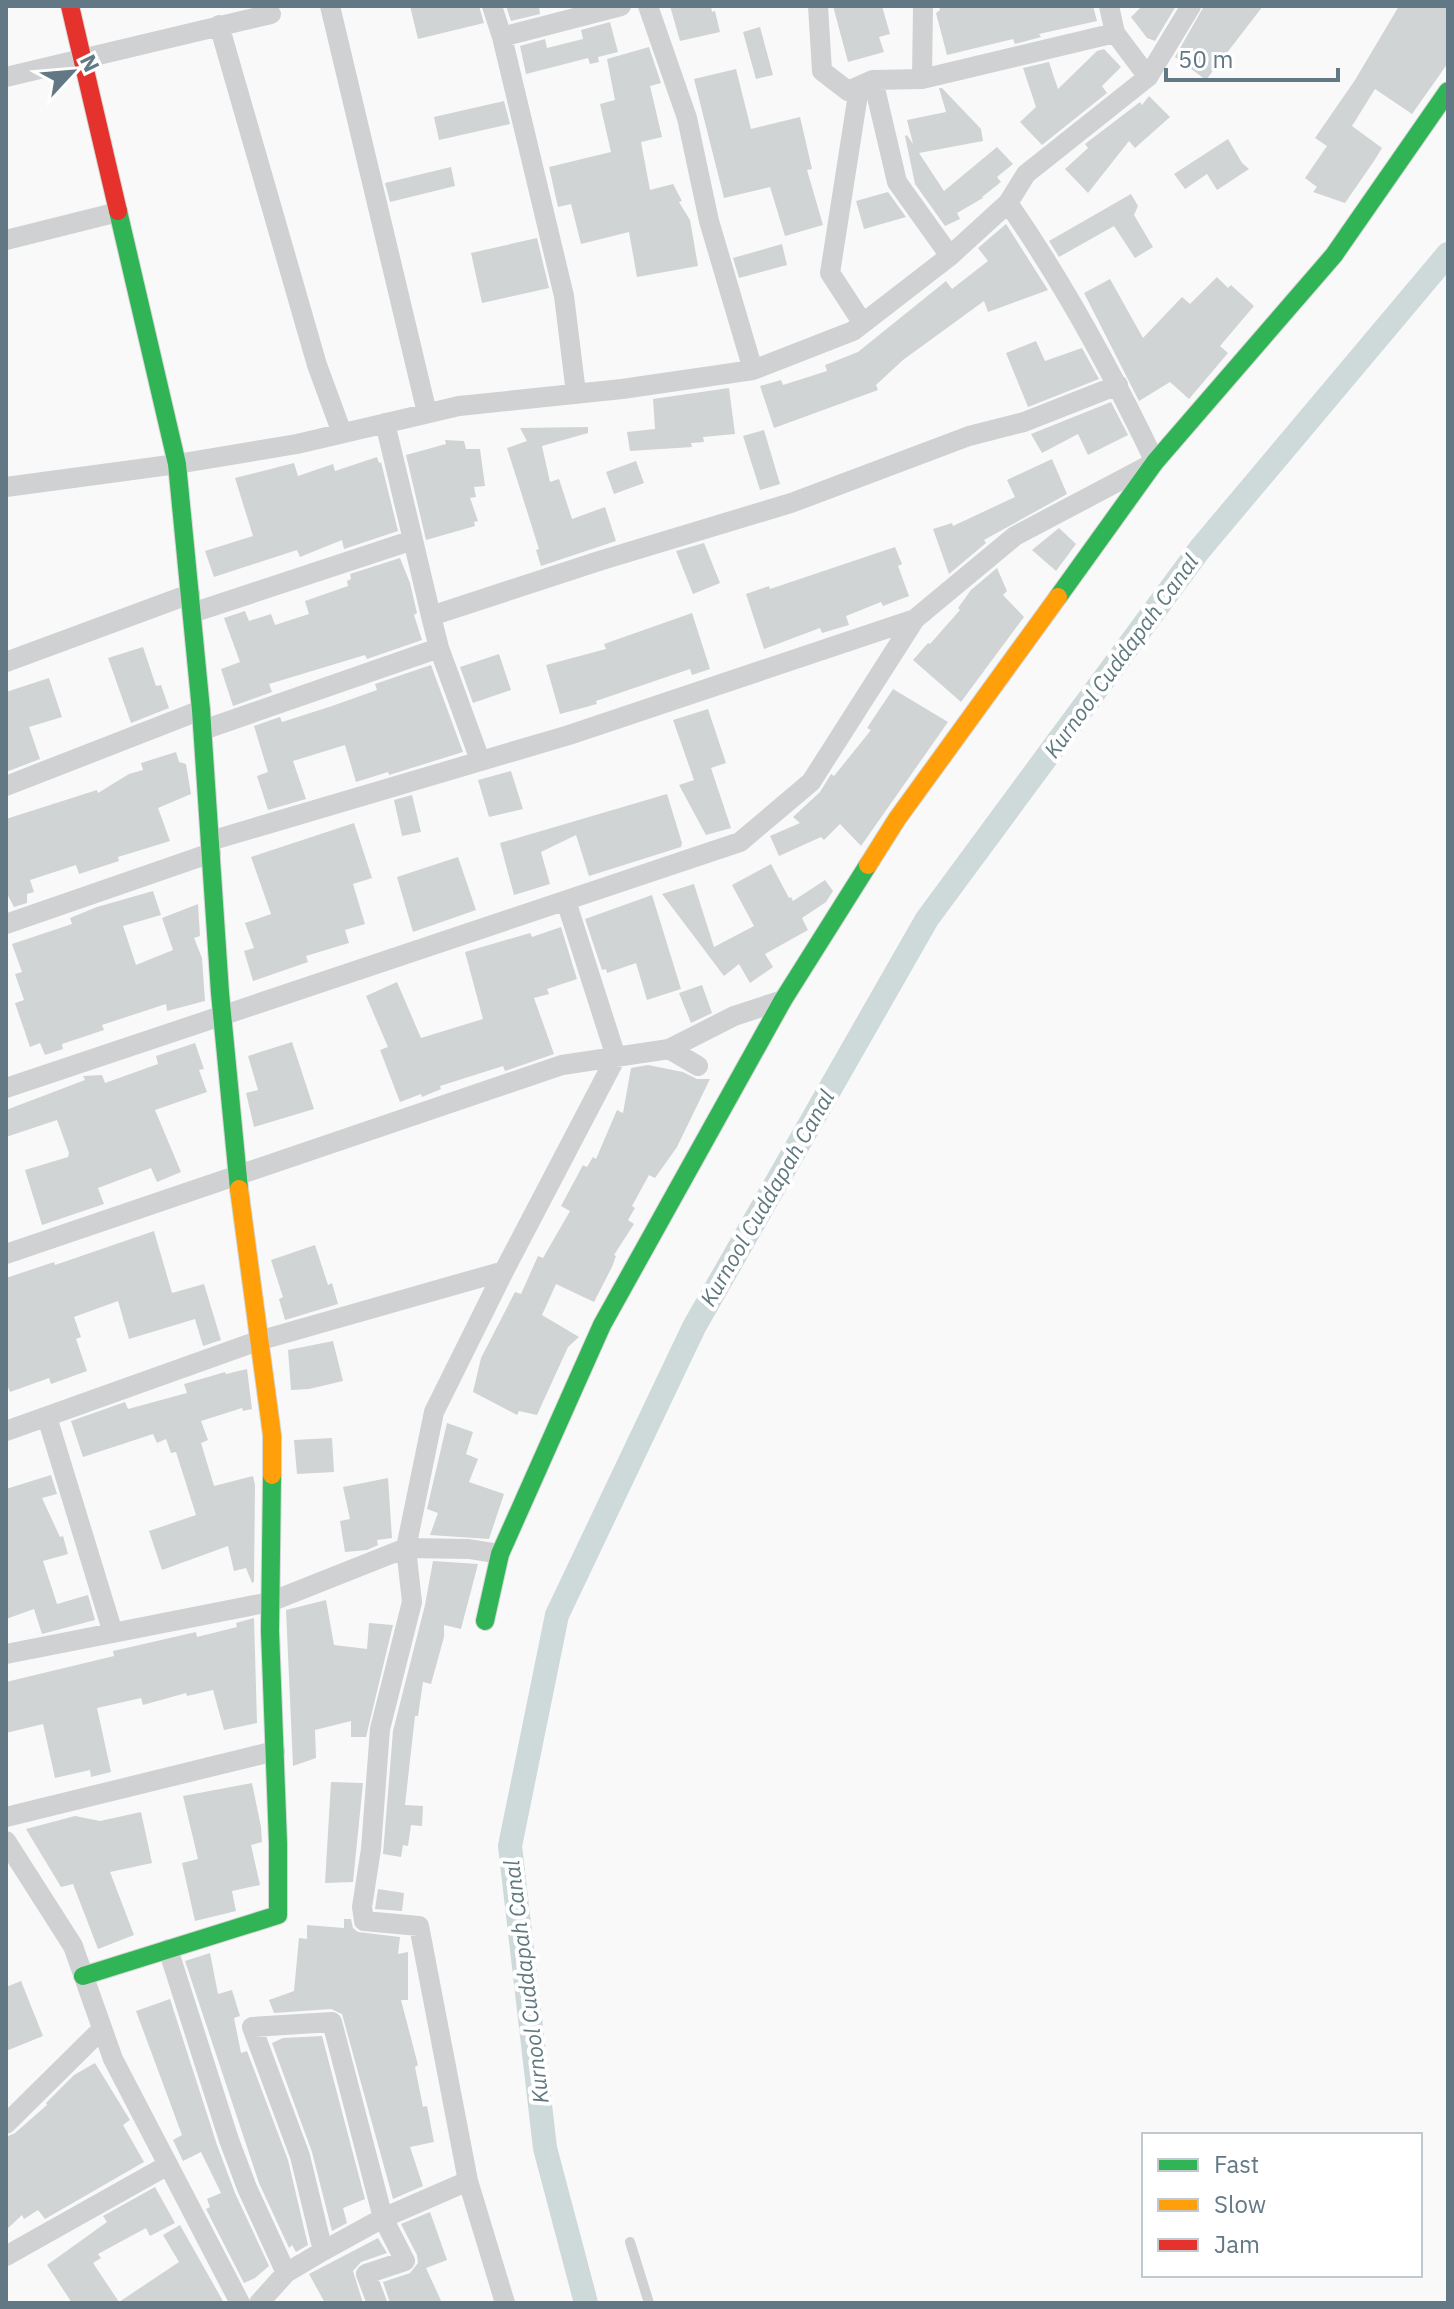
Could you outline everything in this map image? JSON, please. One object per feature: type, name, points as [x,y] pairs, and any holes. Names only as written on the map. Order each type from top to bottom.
[{"type":"street","points":[[70,6],[177,464],[202,720],[237,1174],[272,1435],[270,1602],[278,1915],[83,1976]]},
{"type":"street","points":[[330,6],[427,413]]},
{"type":"street","points":[[492,6],[564,296],[576,393]]},
{"type":"street","points":[[502,37],[621,6]]},
{"type":"street","points":[[648,6],[687,118],[709,221],[753,370]]},
{"type":"street","points":[[818,6],[822,71],[848,91],[866,84],[922,79],[1115,33]]},
{"type":"street","points":[[922,79],[923,6]]},
{"type":"street","points":[[1109,6],[1115,33],[1148,77]]},
{"type":"street","points":[[6,487],[297,444],[459,406],[753,370],[853,331],[950,256],[1008,203],[1026,174],[1148,77],[1191,6]]},
{"type":"street","points":[[6,77],[271,14]]},
{"type":"street","points":[[219,25],[317,365],[342,433]]},
{"type":"street","points":[[862,322],[830,273],[866,84]]},
{"type":"street","points":[[866,84],[897,182],[950,256]]},
{"type":"street","points":[[485,1621],[500,1554],[602,1325],[783,1000],[897,819],[1155,462],[1334,255],[1448,91]]},
{"type":"street","points":[[1008,203],[1048,261],[1118,385],[1155,462]]},
{"type":"street","points":[[6,240],[118,212]]},
{"type":"street","points":[[431,616],[791,503],[969,436],[1024,422],[1118,385]]},
{"type":"street","points":[[385,423],[439,648],[480,760]]},
{"type":"street","points":[[6,1088],[740,842],[811,782],[915,619],[1015,536],[1155,462]]},
{"type":"street","points":[[6,662],[191,603],[413,540]]},
{"type":"street","points":[[6,924],[211,847],[480,760],[569,735],[915,619]]},
{"type":"street","points":[[6,786],[202,720],[439,648]]},
{"type":"street","points":[[505,2303],[468,2181],[419,1926],[364,1921],[362,1907],[371,1849],[380,1729],[412,1602],[406,1548],[434,1412],[616,1057],[566,901]]},
{"type":"street","points":[[6,1254],[562,1065],[669,1049],[734,1016],[783,1000]]},
{"type":"street","points":[[669,1049],[698,1066]]},
{"type":"street","points":[[6,1431],[258,1341],[504,1271]]},
{"type":"street","points":[[47,1417],[113,1633]]},
{"type":"street","points":[[6,1654],[270,1602],[406,1548],[469,1549],[500,1554]]},
{"type":"street","points":[[6,1817],[275,1751]]},
{"type":"street","points":[[6,1841],[73,1946],[113,2059],[240,2303]]},
{"type":"street","points":[[168,1949],[238,2164],[286,2273]]},
{"type":"street","points":[[323,2251],[300,2156],[252,2027],[332,2022],[383,2218],[405,2261],[366,2274],[377,2303]]},
{"type":"street","points":[[6,2124],[102,2029]]},
{"type":"street","points":[[6,2256],[168,2165]]},
{"type":"street","points":[[259,2303],[286,2273],[323,2251],[383,2218],[468,2181]]},
{"type":"lane","points":[[630,2242],[649,2303]]},
{"type":"building","points":[[410,6],[479,6],[484,23],[418,39]]},
{"type":"building","points":[[506,6],[539,6],[540,14],[511,21]]},
{"type":"building","points":[[670,6],[711,6],[720,32],[680,41]]},
{"type":"building","points":[[833,6],[882,6],[890,34],[879,37],[884,52],[848,62]]},
{"type":"building","points":[[939,6],[1093,6],[1097,21],[1039,34],[1041,37],[1015,44],[1013,39],[947,55],[936,13],[940,10]]},
{"type":"building","points":[[1142,6],[1176,6],[1155,41],[1147,38],[1131,17]]},
{"type":"building","points":[[1204,6],[1263,6],[1206,80],[1175,57]]},
{"type":"building","points":[[1399,6],[1448,6],[1448,63],[1412,114],[1375,89],[1352,126],[1382,148],[1345,203],[1313,192],[1317,187],[1305,178],[1327,146],[1315,138],[1355,80]]},
{"type":"building","points":[[610,22],[618,52],[598,57],[599,62],[590,64],[588,58],[526,74],[520,46],[545,39],[547,48],[583,39],[581,30]]},
{"type":"building","points":[[760,27],[773,75],[756,79],[743,32]]},
{"type":"building","points":[[649,47],[661,83],[650,86],[662,137],[641,142],[650,190],[673,184],[690,220],[698,266],[637,277],[629,232],[581,244],[571,204],[558,207],[549,167],[611,152],[600,104],[615,100],[607,59]]},
{"type":"building","points":[[1104,49],[1121,67],[1102,86],[1107,93],[1042,145],[1020,122],[1036,107],[1023,68],[1049,62],[1058,89],[1097,51]]},
{"type":"building","points":[[736,69],[751,129],[800,117],[812,169],[807,170],[823,225],[785,236],[770,187],[724,198],[694,79]]},
{"type":"building","points":[[939,88],[981,129],[983,141],[919,153],[944,191],[997,147],[1013,164],[997,177],[1001,182],[983,198],[957,213],[960,219],[945,226],[915,184],[905,136],[913,144],[907,120],[946,112]]},
{"type":"building","points":[[1149,96],[1170,117],[1135,148],[1129,141],[1088,193],[1065,169],[1088,148],[1085,144],[1140,102],[1142,105]]},
{"type":"building","points":[[504,101],[510,124],[439,140],[434,117]]},
{"type":"building","points":[[1228,139],[1249,169],[1217,190],[1207,174],[1185,189],[1174,174]]},
{"type":"building","points":[[451,167],[455,186],[390,202],[385,183]]},
{"type":"building","points":[[888,192],[906,217],[864,229],[856,201]]},
{"type":"building","points":[[1131,194],[1138,206],[1134,215],[1153,247],[1135,258],[1114,226],[1059,257],[1049,241]]},
{"type":"building","points":[[1006,224],[1048,290],[988,312],[984,301],[903,360],[876,385],[878,390],[774,428],[760,386],[781,380],[783,385],[827,371],[825,365],[858,352],[946,281],[952,289],[988,261],[978,248]]},
{"type":"building","points":[[537,238],[549,288],[482,303],[471,253]]},
{"type":"building","points":[[782,244],[787,265],[739,278],[733,258]]},
{"type":"building","points":[[1217,277],[1254,306],[1220,346],[1228,353],[1189,399],[1170,382],[1139,401],[1084,293],[1110,279],[1143,338],[1182,297],[1190,304]]},
{"type":"building","points":[[1036,341],[1045,361],[1082,348],[1099,379],[1028,407],[1006,353]]},
{"type":"building","points":[[729,388],[735,434],[703,437],[704,442],[691,443],[692,447],[630,451],[627,432],[655,429],[653,399]]},
{"type":"building","points":[[1111,402],[1128,435],[1088,455],[1078,434],[1042,453],[1031,434]]},
{"type":"building","points":[[588,427],[588,433],[542,446],[550,482],[559,479],[572,519],[605,507],[616,541],[541,566],[536,550],[539,549],[507,448],[527,441],[520,428]]},
{"type":"building","points":[[764,430],[780,484],[760,490],[743,436]]},
{"type":"building","points":[[445,440],[464,441],[466,449],[480,449],[485,486],[474,487],[476,497],[470,498],[478,521],[474,522],[475,526],[426,540],[406,455],[446,444]]},
{"type":"building","points":[[377,457],[381,462],[398,531],[344,549],[342,540],[300,557],[297,550],[214,577],[205,551],[253,536],[235,478],[294,463],[298,476],[333,464],[335,471]]},
{"type":"building","points":[[1052,459],[1067,494],[984,540],[986,543],[949,574],[933,529],[952,523],[953,526],[1015,497],[1007,480]]},
{"type":"building","points":[[636,461],[644,483],[614,494],[606,472]]},
{"type":"building","points":[[1059,528],[1076,544],[1056,571],[1032,550]]},
{"type":"building","points":[[704,543],[720,583],[693,594],[676,551]]},
{"type":"building","points":[[895,547],[909,596],[883,606],[881,602],[846,616],[849,625],[822,633],[820,628],[764,649],[746,594],[769,586],[770,589]]},
{"type":"building","points":[[400,558],[410,583],[417,613],[414,615],[422,640],[367,659],[365,655],[269,684],[272,692],[233,706],[221,669],[240,662],[224,618],[245,611],[249,621],[271,614],[275,625],[309,614],[305,601],[348,586],[350,574]]},
{"type":"building","points":[[997,568],[1007,591],[1003,595],[1024,617],[961,702],[913,660],[960,610],[958,608],[971,590]]},
{"type":"building","points":[[692,613],[710,669],[692,675],[690,669],[596,701],[597,704],[560,714],[546,665],[606,649],[604,644]]},
{"type":"building","points":[[143,647],[156,686],[161,685],[169,708],[131,723],[108,658]]},
{"type":"building","points":[[499,654],[511,690],[473,703],[460,667]]},
{"type":"building","points":[[431,665],[463,752],[356,782],[345,745],[293,761],[306,799],[268,810],[257,776],[268,772],[254,726],[280,717],[282,722],[332,706],[377,690],[375,684]]},
{"type":"building","points":[[49,678],[62,717],[29,727],[40,759],[6,772],[6,692]]},
{"type":"building","points":[[893,689],[948,722],[861,846],[840,824],[824,840],[821,837],[779,856],[770,836],[800,823],[793,817],[820,792],[831,774],[834,776],[871,730],[867,728]]},
{"type":"building","points":[[708,709],[726,763],[711,768],[731,828],[706,835],[679,785],[694,780],[673,720]]},
{"type":"building","points":[[176,752],[179,762],[186,764],[191,794],[158,808],[170,841],[118,857],[119,861],[79,874],[76,865],[30,880],[34,892],[27,894],[27,903],[14,907],[6,892],[6,819],[97,790],[98,793],[129,774],[143,770],[141,763]]},
{"type":"building","points":[[511,771],[523,809],[489,817],[478,780]]},
{"type":"building","points":[[667,794],[681,847],[589,876],[576,835],[541,852],[550,884],[514,895],[500,843]]},
{"type":"building","points":[[412,795],[421,832],[402,836],[394,800]]},
{"type":"building","points":[[354,823],[372,878],[353,884],[365,924],[345,930],[349,943],[306,956],[308,962],[253,981],[244,951],[254,948],[245,923],[271,914],[251,857]]},
{"type":"building","points":[[458,857],[476,910],[413,932],[397,877]]},
{"type":"building","points":[[771,864],[793,901],[825,880],[833,891],[826,902],[802,918],[808,930],[765,954],[773,967],[750,983],[739,964],[724,976],[662,894],[694,884],[714,947],[754,926],[732,885]]},
{"type":"building","points":[[153,891],[161,915],[123,926],[136,965],[173,950],[162,918],[198,904],[200,936],[194,938],[202,958],[205,1001],[167,1011],[166,1004],[102,1025],[104,1030],[62,1044],[63,1049],[45,1055],[40,1043],[30,1047],[15,1003],[24,1000],[15,974],[22,972],[12,944],[72,924],[70,918],[97,907]]},
{"type":"building","points":[[652,895],[681,989],[647,1000],[636,963],[607,973],[606,969],[602,970],[585,919]]},
{"type":"building","points":[[561,927],[577,979],[547,989],[549,994],[534,998],[554,1054],[505,1071],[503,1066],[440,1086],[441,1089],[422,1097],[421,1094],[400,1102],[380,1050],[388,1047],[366,996],[397,982],[421,1038],[483,1019],[465,952]]},
{"type":"building","points":[[702,985],[712,1013],[691,1023],[679,993]]},
{"type":"building","points":[[292,1042],[314,1109],[254,1127],[246,1093],[258,1090],[248,1056]]},
{"type":"building","points":[[195,1043],[204,1069],[199,1070],[207,1092],[155,1110],[181,1172],[157,1182],[151,1168],[98,1188],[104,1204],[42,1225],[25,1170],[68,1157],[69,1153],[57,1120],[6,1137],[6,1110],[85,1080],[83,1076],[102,1075],[105,1083],[158,1064],[156,1056]]},
{"type":"building","points":[[648,1065],[683,1072],[697,1079],[710,1079],[677,1147],[655,1178],[649,1175],[632,1206],[635,1208],[628,1220],[634,1224],[614,1255],[612,1267],[594,1302],[556,1284],[542,1315],[579,1337],[568,1347],[537,1415],[519,1411],[517,1415],[473,1392],[481,1358],[515,1292],[521,1294],[538,1256],[543,1258],[570,1211],[561,1206],[583,1165],[587,1167],[593,1157],[596,1159],[617,1110],[623,1113],[631,1068]]},
{"type":"building","points":[[154,1231],[172,1293],[204,1284],[221,1340],[203,1346],[195,1319],[129,1339],[118,1301],[74,1317],[81,1337],[76,1339],[87,1371],[51,1384],[49,1378],[10,1392],[6,1382],[6,1278],[54,1262],[55,1265]]},
{"type":"building","points":[[315,1245],[328,1285],[332,1283],[338,1304],[285,1320],[279,1299],[283,1297],[271,1260]]},
{"type":"building","points":[[333,1341],[343,1381],[291,1390],[288,1350]]},
{"type":"building","points":[[247,1369],[252,1409],[243,1411],[242,1408],[201,1421],[208,1440],[201,1443],[214,1486],[253,1476],[254,1582],[246,1568],[234,1571],[228,1546],[162,1570],[149,1531],[196,1515],[176,1452],[171,1453],[166,1439],[157,1443],[153,1434],[83,1457],[71,1421],[125,1402],[128,1409],[187,1393],[184,1384]]},
{"type":"building","points":[[447,1423],[473,1432],[466,1454],[478,1459],[469,1482],[504,1494],[489,1539],[430,1535],[438,1513],[427,1509]]},
{"type":"building","points":[[332,1438],[334,1472],[297,1474],[294,1440]]},
{"type":"building","points":[[51,1475],[57,1494],[42,1498],[60,1537],[63,1536],[68,1554],[43,1561],[57,1604],[88,1595],[95,1620],[42,1634],[34,1609],[6,1619],[6,1489]]},
{"type":"building","points":[[388,1478],[392,1538],[377,1540],[378,1545],[367,1550],[345,1552],[340,1521],[350,1519],[343,1487]]},
{"type":"building","points":[[433,1561],[478,1564],[461,1629],[444,1625],[444,1637],[431,1684],[423,1682],[418,1716],[415,1716],[405,1805],[423,1806],[422,1826],[411,1825],[408,1846],[403,1845],[401,1857],[383,1854],[393,1731]]},
{"type":"building","points":[[326,1600],[334,1645],[367,1649],[369,1623],[393,1625],[366,1737],[351,1737],[351,1721],[315,1730],[316,1758],[293,1766],[286,1610]]},
{"type":"building","points":[[254,1618],[257,1723],[224,1730],[213,1690],[187,1696],[186,1693],[143,1705],[141,1698],[97,1708],[111,1772],[91,1777],[90,1770],[55,1778],[43,1724],[6,1733],[6,1682],[114,1656],[113,1651],[196,1632],[197,1637],[237,1627],[236,1623]]},
{"type":"building","points":[[331,1782],[363,1783],[353,1882],[325,1883]]},
{"type":"building","points":[[252,1783],[262,1842],[251,1845],[260,1885],[232,1891],[236,1911],[195,1921],[182,1863],[198,1859],[183,1796]]},
{"type":"building","points":[[141,1812],[152,1863],[110,1872],[134,1935],[98,1949],[73,1884],[61,1887],[26,1829],[75,1816],[100,1821]]},
{"type":"building","points":[[378,1889],[404,1893],[402,1911],[375,1909]]},
{"type":"building","points":[[344,1919],[351,1919],[353,1928],[358,1932],[400,1937],[398,1954],[408,1952],[408,2000],[401,2000],[418,2065],[415,2067],[423,2107],[427,2106],[434,2142],[410,2147],[423,2186],[393,2199],[342,2014],[331,2009],[274,2013],[269,2000],[294,1991],[299,1938],[307,1939],[307,1925],[344,1928]]},
{"type":"building","points":[[210,1953],[218,1994],[232,1990],[240,2016],[234,2018],[241,2053],[247,2051],[288,2160],[308,2245],[296,2252],[292,2245],[289,2248],[259,2183],[185,1961]]},
{"type":"building","points":[[21,1981],[43,2036],[6,2051],[6,1987]]},
{"type":"building","points":[[170,1999],[217,2145],[235,2193],[269,2266],[244,2283],[206,2209],[210,2207],[207,2199],[221,2193],[201,2152],[183,2161],[173,2140],[182,2135],[136,2011]]},
{"type":"building","points":[[322,2036],[365,2199],[343,2208],[347,2223],[332,2231],[312,2152],[272,2043],[283,2038]]},
{"type":"building","points":[[95,2063],[130,2120],[123,2125],[144,2162],[45,2219],[38,2210],[24,2219],[22,2215],[6,2230],[6,2137],[47,2105],[74,2075]]},
{"type":"building","points":[[155,2187],[175,2223],[150,2236],[146,2228],[98,2254],[101,2258],[93,2263],[119,2302],[179,2262],[163,2235],[180,2225],[224,2303],[72,2303],[47,2265],[107,2222],[103,2216]]},
{"type":"building","points":[[430,2212],[447,2260],[426,2268],[442,2303],[390,2303],[383,2282],[410,2273],[418,2263],[401,2224]]},
{"type":"building","points":[[378,2238],[387,2253],[361,2262],[353,2271],[363,2303],[325,2303],[309,2274]]},
{"type":"waterway","name":"Kurnool Cuddapah Canal","points":[[586,2303],[545,2148],[510,1846],[557,1615],[694,1327],[927,919],[1200,549],[1448,254]]},
{"type":"traffic: fast","points":[[1058,597],[1155,462],[1334,255],[1448,91]]},
{"type":"traffic: fast","points":[[118,211],[177,464],[201,710],[220,993],[239,1189]]},
{"type":"traffic: fast","points":[[485,1621],[500,1554],[602,1325],[783,1000],[868,865]]},
{"type":"traffic: fast","points":[[83,1976],[278,1915],[270,1631],[272,1475]]},
{"type":"traffic: slow","points":[[868,865],[897,819],[1058,597]]},
{"type":"traffic: slow","points":[[239,1189],[272,1435],[272,1475]]},
{"type":"traffic: jam","points":[[70,6],[118,211]]}]
